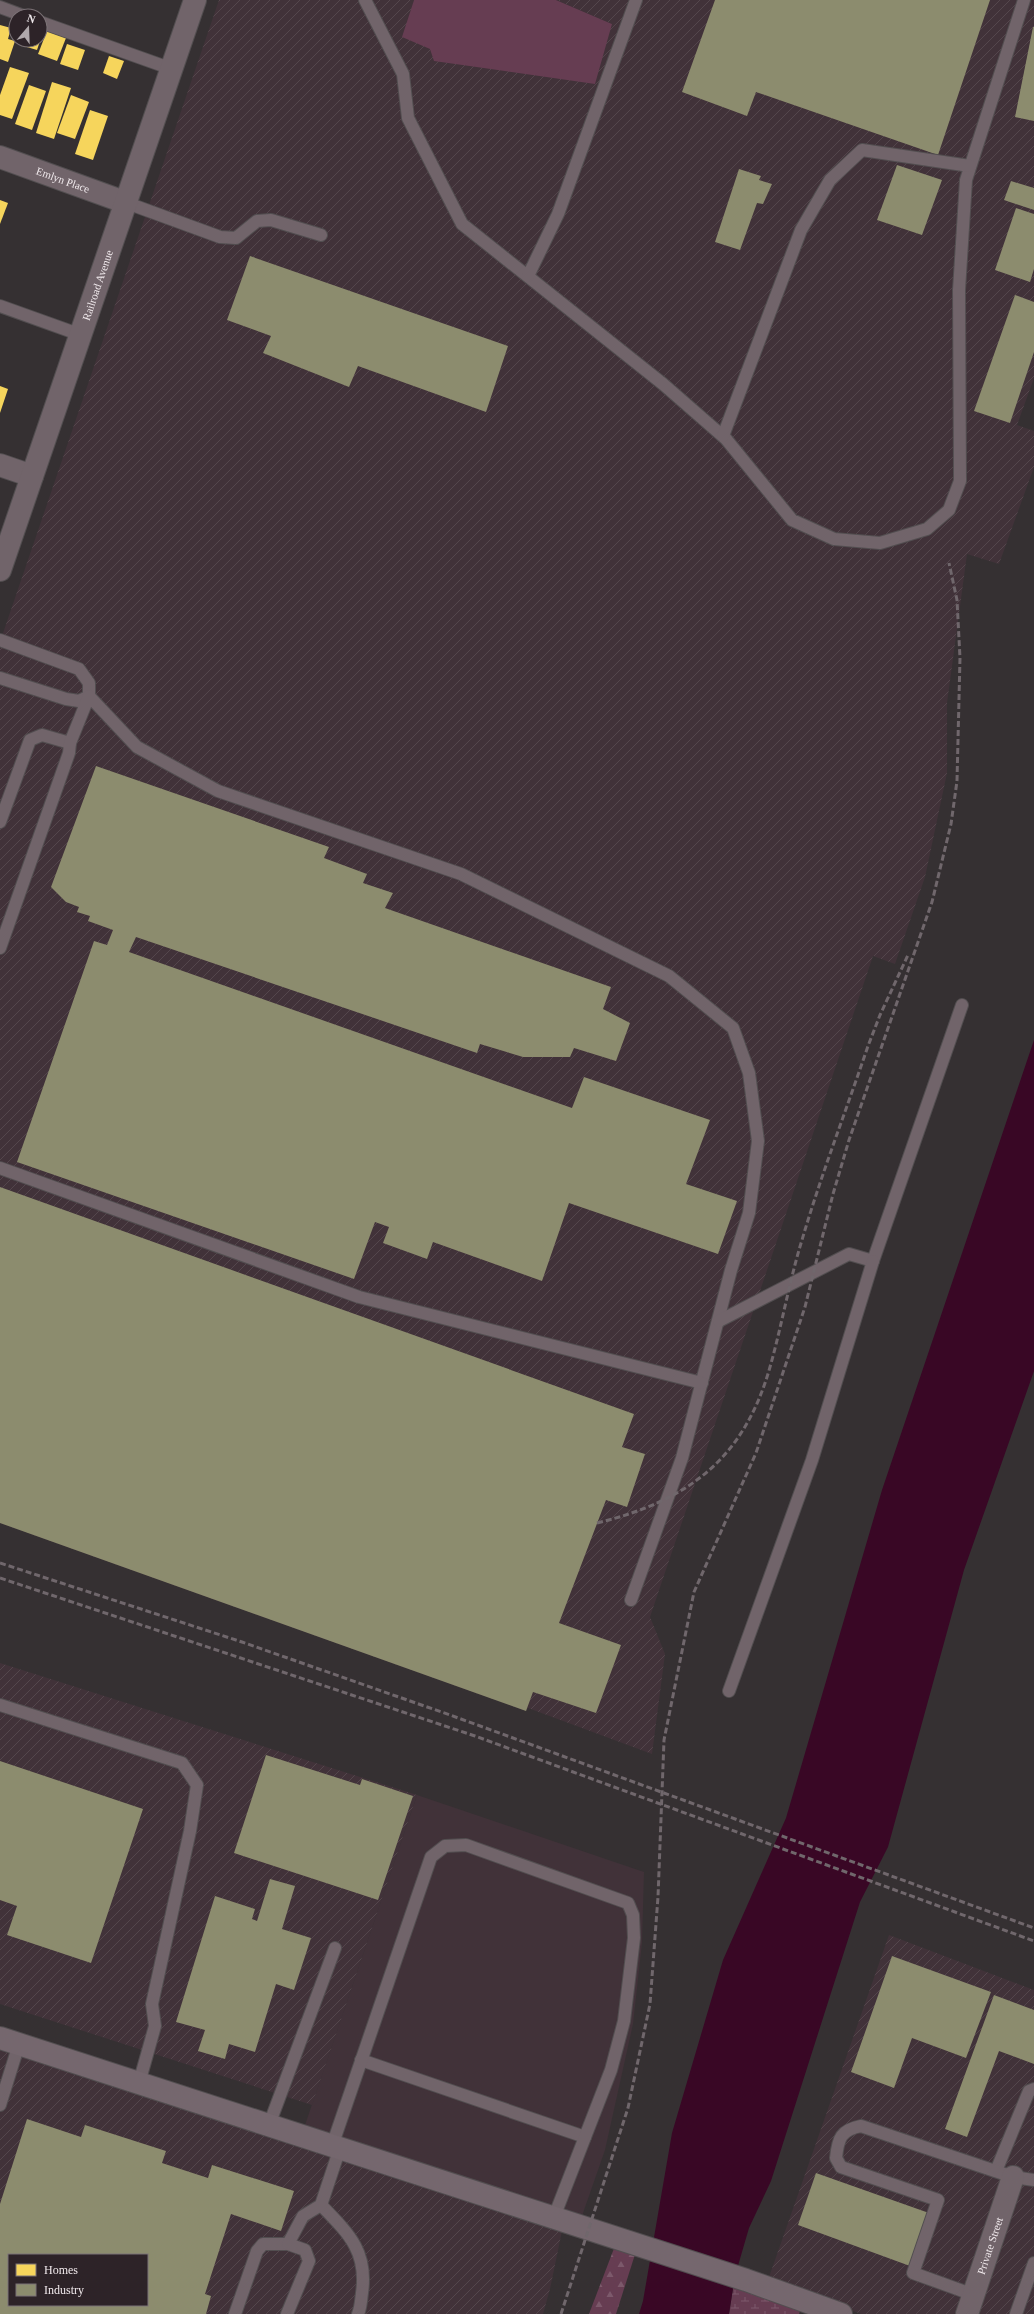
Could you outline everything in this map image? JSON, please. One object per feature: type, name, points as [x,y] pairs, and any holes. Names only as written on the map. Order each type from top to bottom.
[{"type":"main road","points":[[10,2041],[746,2280],[841,2314]]},
{"type":"street","name":"Railroad Avenue","points":[[0,570],[195,0]]},
{"type":"street","name":"Emlyn Place","points":[[0,157],[126,203]]},
{"type":"street","points":[[0,465],[32,476]]},
{"type":"street","name":"Private Street","points":[[971,2304],[1014,2176]]},
{"type":"lane","points":[[365,0],[403,74],[408,118],[462,224],[663,384],[723,436],[792,520],[834,539],[880,543],[927,529],[949,510],[960,481],[959,290],[966,180],[1024,0]]},
{"type":"lane","points":[[528,276],[558,214],[636,0]]},
{"type":"lane","points":[[48,25],[172,69]]},
{"type":"lane","points":[[723,436],[801,230],[830,180],[862,150],[970,166]]},
{"type":"lane","points":[[126,203],[220,237],[236,238],[257,221],[271,220],[321,235]]},
{"type":"lane","points":[[0,306],[80,335]]},
{"type":"lane","points":[[0,640],[79,669],[89,683],[89,696],[70,743],[69,753],[0,948]]},
{"type":"lane","points":[[0,678],[66,699],[79,701],[89,696]]},
{"type":"lane","points":[[89,696],[137,747],[218,790],[461,874],[669,976],[733,1028],[749,1074],[758,1141],[749,1212],[682,1458],[631,1600]]},
{"type":"lane","points":[[0,822],[30,740],[42,735],[70,743]]},
{"type":"lane","points":[[729,1691],[812,1460],[874,1261],[962,1005]]},
{"type":"lane","points":[[0,1168],[359,1297],[702,1383]]},
{"type":"lane","points":[[719,1321],[849,1254],[874,1261]]},
{"type":"lane","points":[[0,1705],[182,1763],[197,1785],[190,1831],[152,2004],[156,2026],[139,2083]]},
{"type":"lane","points":[[288,2244],[303,2216],[321,2205],[361,2060],[431,1857],[445,1846],[466,1845],[628,1903],[633,1915],[634,1938],[624,2021],[611,2070],[554,2217]]},
{"type":"lane","points":[[269,2125],[334,1948]]},
{"type":"lane","points":[[0,2105],[10,2041]]},
{"type":"lane","points":[[361,2060],[585,2137]]},
{"type":"lane","points":[[971,2304],[913,2273],[938,2200],[841,2167],[836,2158],[837,2147],[841,2136],[848,2128],[861,2126],[1014,2176],[1029,2091],[1034,2089]]},
{"type":"lane","points":[[321,2205],[350,2236],[360,2252],[365,2276],[358,2314]]},
{"type":"lane","points":[[235,2314],[257,2251],[263,2244],[288,2244],[305,2250],[309,2261],[286,2314]]},
{"type":"lane","points":[[1016,2314],[1034,2263]]},
{"type":"shaded area","points":[[219,0],[414,0],[403,37],[612,24],[556,0],[1034,0],[1034,378],[1017,425],[1034,431],[1034,467],[999,564],[967,554],[947,703],[947,773],[925,877],[895,964],[873,956],[650,1617],[665,1654],[652,1754],[528,1708],[526,1711],[0,1523],[0,642]]},
{"type":"shaded area","points":[[1034,1040],[1034,1371],[964,1570],[888,1847],[860,1902],[771,2181],[749,2228],[735,2276],[729,2314],[639,2314],[643,2301],[672,2133],[723,1960],[786,1818],[882,1490]]},
{"type":"shaded area","points":[[0,1663],[417,1795],[312,2105],[0,2004]]},
{"type":"shaded area","points":[[417,1795],[644,1872],[642,1943],[633,2024],[605,2150],[582,2216],[304,2128]]},
{"type":"shaded area","points":[[889,1935],[1034,1990],[1034,2314],[861,2314],[768,2280]]},
{"type":"shaded area","points":[[0,2038],[564,2221],[550,2289],[543,2314],[0,2314]]},
{"type":"green space","points":[[414,0],[556,0],[612,24],[595,84],[434,61],[430,49],[402,37]]},
{"type":"green space","points":[[618,2238],[638,2245],[616,2314],[589,2314]]},
{"type":"green space","points":[[735,2276],[803,2303],[799,2314],[729,2314]]},
{"type":"building: Homes","points":[[0,25],[8,27],[8,48],[13,48],[8,62],[0,59]]},
{"type":"building: Homes","points":[[48,31],[66,38],[57,61],[38,54],[40,48],[48,48]]},
{"type":"building: Homes","points":[[67,44],[85,50],[78,70],[60,64]]},
{"type":"building: Homes","points":[[109,56],[124,61],[117,79],[103,73]]},
{"type":"building: Homes","points":[[10,67],[29,73],[12,119],[0,115],[0,95]]},
{"type":"building: Homes","points":[[52,82],[71,88],[54,139],[36,133]]},
{"type":"building: Homes","points":[[29,85],[46,91],[32,130],[15,124]]},
{"type":"building: Homes","points":[[71,95],[89,102],[75,139],[57,133]]},
{"type":"building: Homes","points":[[90,110],[108,116],[93,160],[75,154]]},
{"type":"building: Homes","points":[[0,200],[8,203],[0,224]]},
{"type":"building: Homes","points":[[0,386],[8,389],[0,413]]},
{"type":"building: Industry","points":[[715,0],[990,0],[938,155],[756,92],[747,116],[682,92]]},
{"type":"building: Industry","points":[[1034,27],[1034,121],[1015,117]]},
{"type":"building: Industry","points":[[897,165],[942,180],[922,235],[877,220]]},
{"type":"building: Industry","points":[[739,169],[761,176],[759,180],[772,184],[763,204],[757,203],[740,250],[715,242]]},
{"type":"building: Industry","points":[[1011,181],[1034,188],[1034,210],[1004,200]]},
{"type":"building: Industry","points":[[1016,208],[1034,214],[1034,269],[1030,282],[995,270]]},
{"type":"building: Industry","points":[[250,256],[508,346],[486,412],[358,366],[349,387],[263,353],[271,336],[227,320]]},
{"type":"building: Industry","points":[[1015,295],[1034,302],[1034,352],[1010,423],[974,411]]},
{"type":"building: Industry","points":[[96,766],[329,847],[324,858],[367,874],[363,883],[393,893],[385,908],[611,987],[603,1009],[630,1023],[616,1061],[574,1048],[570,1057],[523,1057],[480,1044],[477,1053],[136,937],[129,952],[572,1108],[584,1077],[710,1120],[686,1184],[737,1201],[718,1254],[569,1203],[542,1281],[433,1242],[427,1259],[383,1243],[389,1227],[375,1222],[354,1279],[17,1162],[94,941],[107,945],[113,930],[88,921],[90,916],[77,912],[79,907],[66,902],[51,887]]},
{"type":"building: Industry","points":[[0,1187],[634,1414],[622,1447],[645,1454],[627,1507],[606,1500],[559,1623],[621,1645],[596,1713],[533,1692],[526,1711],[0,1523]]},
{"type":"building: Industry","points":[[266,1755],[360,1785],[362,1779],[413,1796],[378,1900],[234,1853]]},
{"type":"building: Industry","points":[[0,1761],[143,1809],[91,1963],[7,1935],[17,1906],[0,1900]]},
{"type":"building: Industry","points":[[270,1879],[295,1886],[282,1929],[311,1938],[294,1990],[276,1984],[255,2052],[229,2044],[225,2059],[198,2051],[205,2030],[176,2022],[215,1896],[255,1909],[252,1919],[257,1921]]},
{"type":"building: Industry","points":[[892,1956],[991,1992],[966,2058],[912,2038],[894,2088],[851,2072]]},
{"type":"building: Industry","points":[[994,1995],[1034,2010],[1034,2064],[999,2051],[967,2137],[945,2129]]},
{"type":"building: Industry","points":[[27,2119],[81,2137],[85,2125],[166,2151],[162,2163],[208,2178],[212,2165],[294,2191],[281,2231],[231,2214],[205,2294],[211,2296],[206,2314],[0,2314],[0,2204]]},
{"type":"building: Industry","points":[[816,2173],[929,2213],[910,2266],[798,2225]]},
{"type":"railway","points":[[561,2314],[628,2108],[650,2004],[658,1897],[664,1740],[694,1592],[756,1453],[805,1307],[833,1194],[849,1140],[932,902],[951,824],[957,781],[960,658],[957,600],[949,563]]},
{"type":"railway","points":[[597,1523],[629,1514],[659,1502],[685,1488],[708,1471],[728,1451],[745,1427],[759,1399],[770,1367],[797,1256],[825,1167],[880,1015],[908,955]]},
{"type":"railway","points":[[0,1563],[242,1642],[450,1715],[1034,1928]]},
{"type":"railway","points":[[0,1578],[475,1736],[1034,1941]]}]
